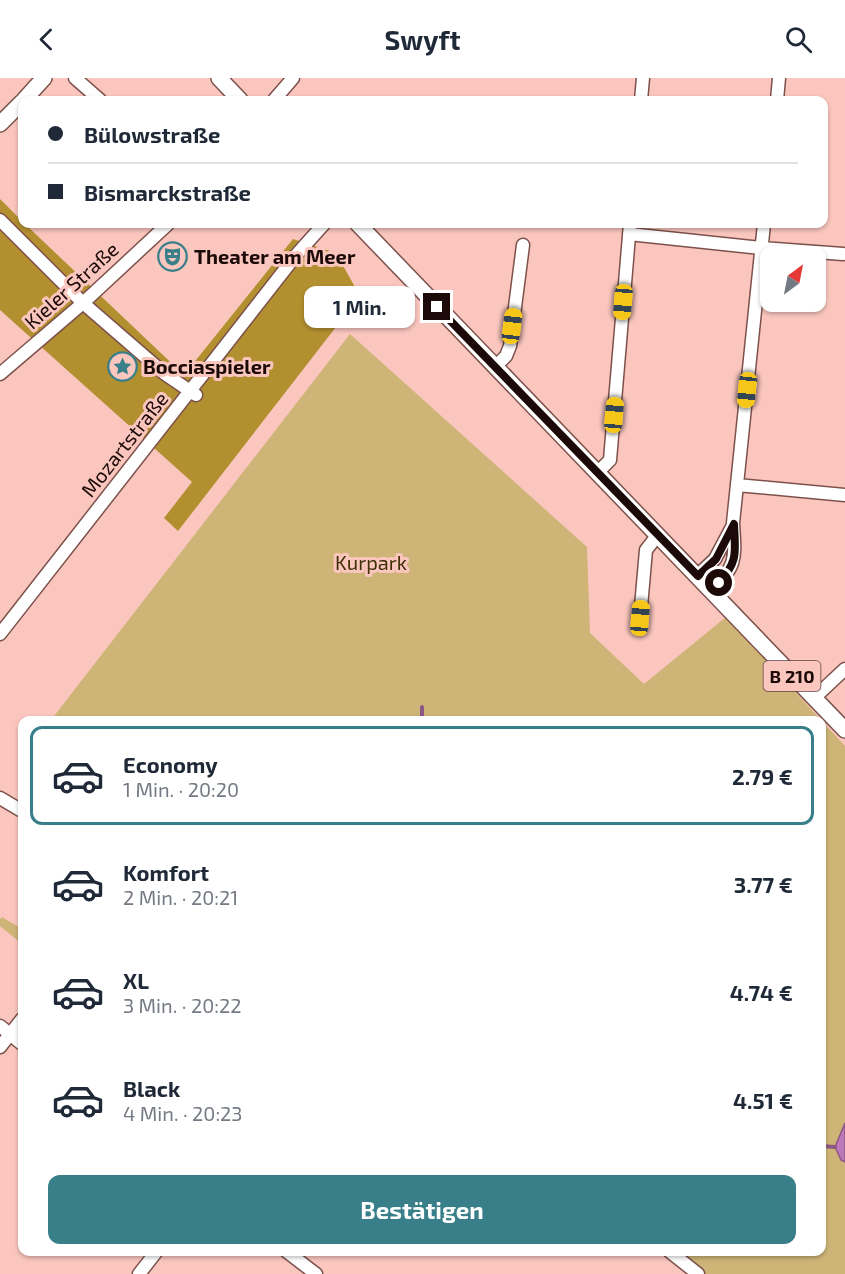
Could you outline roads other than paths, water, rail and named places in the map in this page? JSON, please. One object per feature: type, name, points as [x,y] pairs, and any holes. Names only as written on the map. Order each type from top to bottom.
[{"type":"main road","points":[[28,96],[44,78]]},
{"type":"main road","points":[[219,78],[236,96]]},
{"type":"main road","points":[[0,124],[18,106]]},
{"type":"main road","name":"B 210","points":[[362,228],[845,730]]},
{"type":"street","points":[[75,78],[95,96]]},
{"type":"street","points":[[277,96],[292,78]]},
{"type":"street","points":[[641,96],[643,78]]},
{"type":"street","points":[[777,96],[779,78]]},
{"type":"street","points":[[0,220],[83,303],[165,374],[193,394]]},
{"type":"street","name":"Kieler Straße","points":[[0,374],[83,303],[164,228]]},
{"type":"street","name":"Mozartstraße","points":[[0,634],[130,465],[193,394],[297,254],[320,228]]},
{"type":"street","points":[[761,246],[764,228]]},
{"type":"street","points":[[597,473],[610,460],[630,229],[760,248]]},
{"type":"street","points":[[495,367],[506,356],[510,346],[523,245]]},
{"type":"street","points":[[826,253],[843,254]]},
{"type":"street","points":[[711,590],[729,572],[735,554],[734,524],[737,485],[760,258]]},
{"type":"street","points":[[737,485],[845,495]]},
{"type":"street","points":[[698,576],[716,559],[734,524]]},
{"type":"street","points":[[640,618],[646,550],[657,536]]},
{"type":"street","points":[[814,698],[845,669]]},
{"type":"street","points":[[0,798],[18,809]]},
{"type":"street","points":[[0,1047],[5,1030],[18,1021]]},
{"type":"street","points":[[5,1030],[18,1041]]},
{"type":"street","points":[[139,1274],[153,1256]]},
{"type":"street","points":[[293,1256],[316,1274]]},
{"type":"street","points":[[675,1256],[698,1274]]},
{"type":"waterway","points":[[422,707],[422,716]]},
{"type":"waterway","points":[[826,1146],[835,1147]]},
{"type":"place","name":"Theater am Meer","points":[[173,256]]},
{"type":"place","name":"Bocciaspieler","points":[[122,366]]},
{"type":"park label","name":"Kurpark","points":[[371,562]]}]
